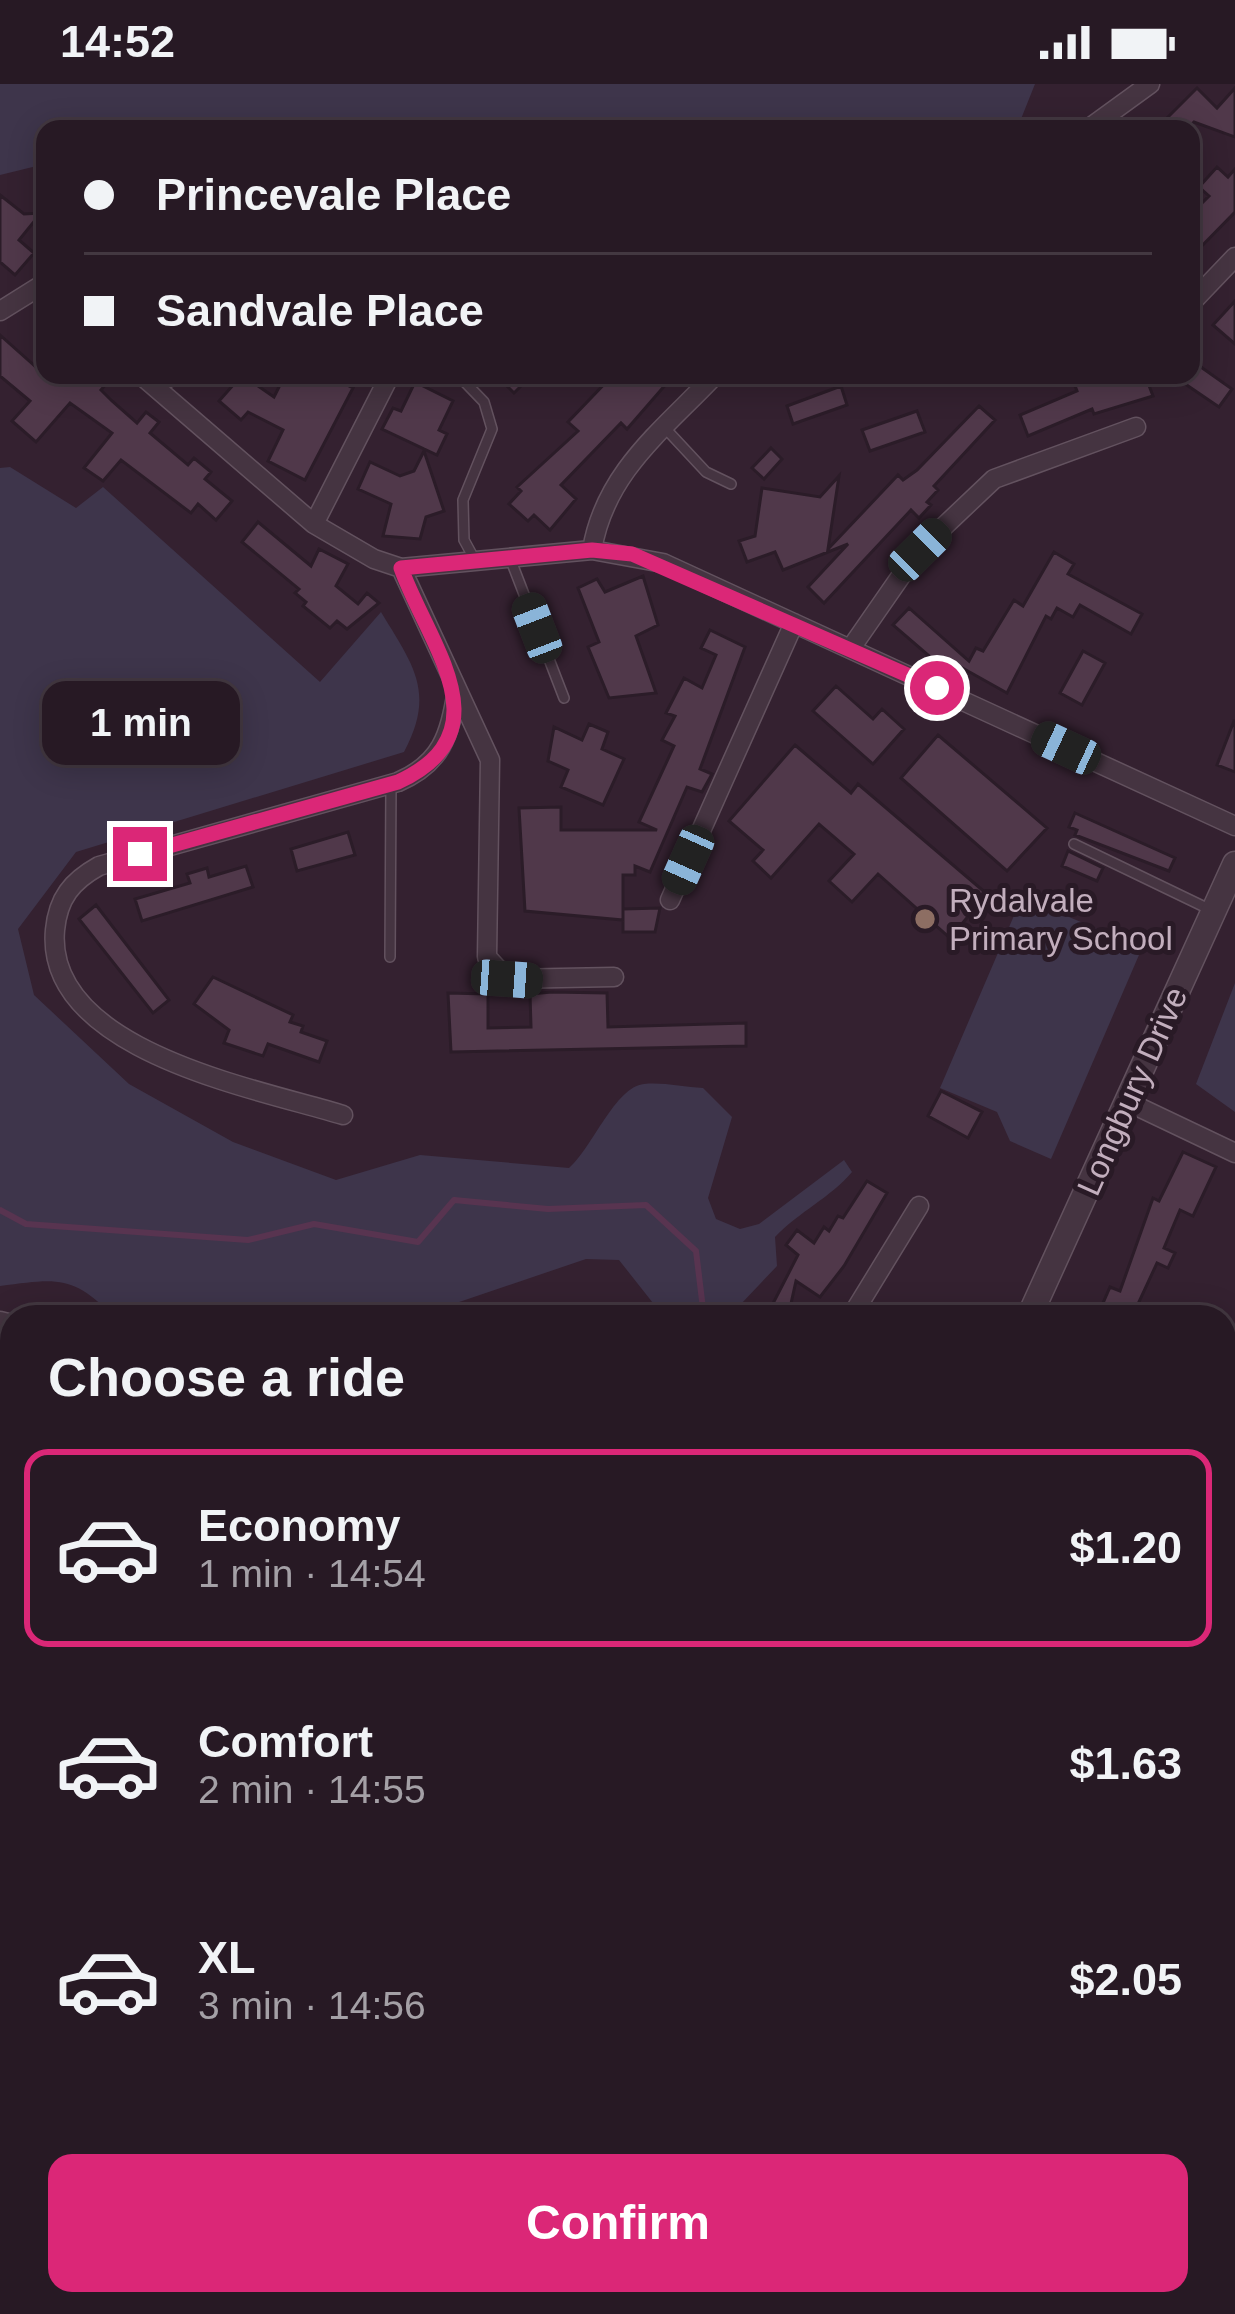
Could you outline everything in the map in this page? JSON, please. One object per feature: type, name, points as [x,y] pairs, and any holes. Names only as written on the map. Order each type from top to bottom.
[{"type":"street","points":[[1100,120],[1150,84]]},
{"type":"street","points":[[1200,294],[1235,257]]},
{"type":"street","points":[[0,311],[36,292]]},
{"type":"street","points":[[153,384],[314,524],[352,550],[401,568],[592,550],[663,563],[1235,826]]},
{"type":"street","points":[[314,524],[385,384]]},
{"type":"street","points":[[592,550],[605,496],[707,384]]},
{"type":"street","points":[[851,648],[920,550],[994,479],[1136,428]]},
{"type":"street","points":[[401,568],[490,760],[487,957],[492,967],[507,979],[614,977]]},
{"type":"street","points":[[670,900],[794,622]]},
{"type":"street","points":[[344,1114],[172,1064],[127,1041],[90,1010],[64,974],[54,946],[57,915],[66,891],[99,866],[391,784],[427,769],[440,753],[457,691]]},
{"type":"street","name":"Longbury Drive","points":[[1035,1305],[1235,864]]},
{"type":"street","points":[[1128,1102],[1235,1153]]},
{"type":"street","points":[[858,1305],[920,1206]]},
{"type":"lane","points":[[467,384],[484,402],[492,429],[463,500],[462,529],[476,562]]},
{"type":"lane","points":[[665,428],[706,472],[731,484]]},
{"type":"lane","points":[[510,558],[565,698]]},
{"type":"lane","points":[[390,957],[391,784]]},
{"type":"lane","points":[[1074,844],[1213,910]]},
{"type":"shaded area","points":[[0,84],[1035,84],[1021,120],[36,120],[36,166],[0,175]]},
{"type":"shaded area","points":[[10,467],[76,508],[103,487],[320,682],[381,612],[411,664],[419,695],[414,731],[404,752],[76,852],[18,929],[34,995],[129,1084],[233,1142],[336,1180],[420,1155],[569,1168],[633,1088],[651,1084],[703,1088],[732,1117],[708,1198],[716,1219],[740,1229],[759,1224],[844,1160],[852,1172],[775,1237],[777,1266],[740,1305],[655,1305],[619,1260],[586,1259],[450,1305],[101,1305],[63,1283],[0,1286],[0,468]]},
{"type":"shaded area","points":[[1022,897],[1142,948],[1051,1159],[1010,1141],[997,1112],[940,1088]]},
{"type":"shaded area","points":[[1235,983],[1235,1112],[1196,1084]]},
{"type":"building","points":[[1197,88],[1217,108],[1235,88],[1235,137],[1200,124],[1200,120],[1165,120]]},
{"type":"building","points":[[1217,167],[1228,177],[1235,169],[1235,212],[1200,248],[1200,205],[1209,196],[1200,186]]},
{"type":"building","points":[[0,195],[24,214],[36,213],[36,219],[19,240],[34,253],[15,275],[0,262]]},
{"type":"building","points":[[1235,301],[1235,344],[1213,325]]},
{"type":"building","points":[[0,335],[36,367],[36,384],[106,384],[101,390],[112,401],[137,423],[146,412],[159,422],[150,433],[188,465],[194,458],[211,472],[205,479],[232,501],[216,520],[198,504],[191,513],[121,460],[103,481],[84,468],[112,433],[70,403],[36,442],[12,421],[30,401],[0,376]]},
{"type":"building","points":[[1200,366],[1232,389],[1219,407],[1185,384],[1200,384]]},
{"type":"building","points":[[234,384],[255,384],[274,397],[280,384],[353,388],[305,480],[268,461],[283,430],[248,412],[241,420],[219,401]]},
{"type":"building","points":[[414,384],[453,401],[439,430],[447,434],[437,455],[382,429],[393,408],[401,411]]},
{"type":"building","points":[[604,384],[666,384],[627,429],[621,423],[561,485],[576,499],[550,530],[534,515],[528,521],[509,504],[521,491],[517,487],[578,431],[568,422]]},
{"type":"building","points":[[1074,384],[1148,384],[1153,396],[1094,414],[1092,409],[1028,436],[1020,415],[1077,391]]},
{"type":"building","points":[[841,386],[847,405],[793,424],[787,406]]},
{"type":"building","points":[[979,406],[995,420],[934,486],[938,490],[927,502],[931,505],[919,518],[911,510],[824,603],[808,587],[848,544],[783,570],[775,552],[747,562],[739,541],[755,536],[762,488],[820,497],[839,476],[828,549],[898,475],[903,480],[917,470]]},
{"type":"building","points":[[917,411],[925,432],[870,451],[862,430]]},
{"type":"building","points":[[771,448],[782,459],[764,479],[752,468]]},
{"type":"building","points":[[424,451],[444,511],[426,517],[420,539],[383,536],[391,504],[358,489],[370,462],[400,476],[414,471]]},
{"type":"building","points":[[258,522],[311,566],[319,549],[348,564],[336,586],[358,604],[367,593],[379,603],[347,629],[337,621],[330,628],[303,606],[306,602],[295,593],[299,589],[242,542]]},
{"type":"building","points":[[1054,552],[1074,564],[1068,574],[1142,614],[1131,634],[1080,605],[1073,617],[1057,608],[1051,619],[1046,616],[1007,693],[950,661],[943,668],[893,625],[909,608],[969,661],[976,648],[983,651],[1014,600],[1023,606]]},
{"type":"building","points":[[643,576],[658,625],[636,636],[656,693],[609,698],[588,647],[599,642],[578,588],[597,579],[605,592]]},
{"type":"building","points":[[710,630],[745,647],[700,769],[712,774],[702,792],[687,787],[650,872],[635,866],[635,875],[623,875],[623,920],[525,911],[519,808],[561,807],[561,830],[657,830],[639,822],[674,746],[662,740],[675,716],[666,713],[684,678],[702,688],[716,655],[701,648]]},
{"type":"building","points":[[1083,651],[1105,663],[1082,705],[1060,693]]},
{"type":"building","points":[[836,686],[873,719],[882,709],[904,729],[873,764],[813,711]]},
{"type":"building","points":[[1235,721],[1235,772],[1217,765]]},
{"type":"building","points":[[589,724],[608,732],[602,749],[624,759],[603,805],[561,787],[568,770],[548,761],[554,727],[582,740]]},
{"type":"building","points":[[938,735],[1047,828],[1007,871],[901,778]]},
{"type":"building","points":[[795,745],[851,793],[858,784],[987,894],[950,938],[878,874],[852,902],[829,881],[854,854],[819,824],[771,878],[753,861],[763,850],[729,821]]},
{"type":"building","points":[[1075,813],[1175,858],[1169,871],[1075,835],[1077,830],[1069,827]]},
{"type":"building","points":[[348,832],[355,855],[297,871],[291,849]]},
{"type":"building","points":[[1068,851],[1103,868],[1097,881],[1062,866]]},
{"type":"building","points":[[246,866],[253,887],[142,921],[135,899],[190,883],[187,874],[207,868],[209,877]]},
{"type":"building","points":[[96,905],[169,1000],[153,1013],[79,919]]},
{"type":"building","points":[[660,908],[655,932],[623,932],[623,909]]},
{"type":"building","points":[[213,977],[293,1015],[290,1022],[303,1026],[301,1032],[327,1041],[319,1062],[268,1044],[263,1056],[224,1043],[229,1030],[194,1004]]},
{"type":"building","points":[[448,993],[488,994],[488,1028],[531,1027],[530,994],[607,993],[608,1027],[746,1023],[746,1046],[451,1052]]},
{"type":"building","points":[[941,1091],[982,1112],[968,1138],[928,1116]]},
{"type":"building","points":[[1183,1152],[1216,1167],[1193,1216],[1180,1210],[1164,1248],[1175,1253],[1168,1268],[1157,1263],[1138,1305],[1102,1305],[1110,1287],[1120,1291],[1153,1198],[1159,1201]]},
{"type":"building","points":[[867,1181],[887,1193],[820,1297],[796,1281],[791,1305],[772,1305],[798,1255],[786,1245],[797,1230],[814,1243],[824,1227],[829,1231],[838,1216],[843,1218]]},
{"type":"waterway","points":[[0,1210],[26,1224],[248,1240],[314,1224],[418,1242],[454,1200],[548,1209],[646,1205],[696,1251],[703,1305]]},
{"type":"place","name":"Rydalvale Primary School","points":[[925,919]]},
{"type":"route","points":[[140,854],[398,782],[427,769],[450,730],[457,691],[401,568],[592,550],[632,554],[663,563],[937,688]]}]
